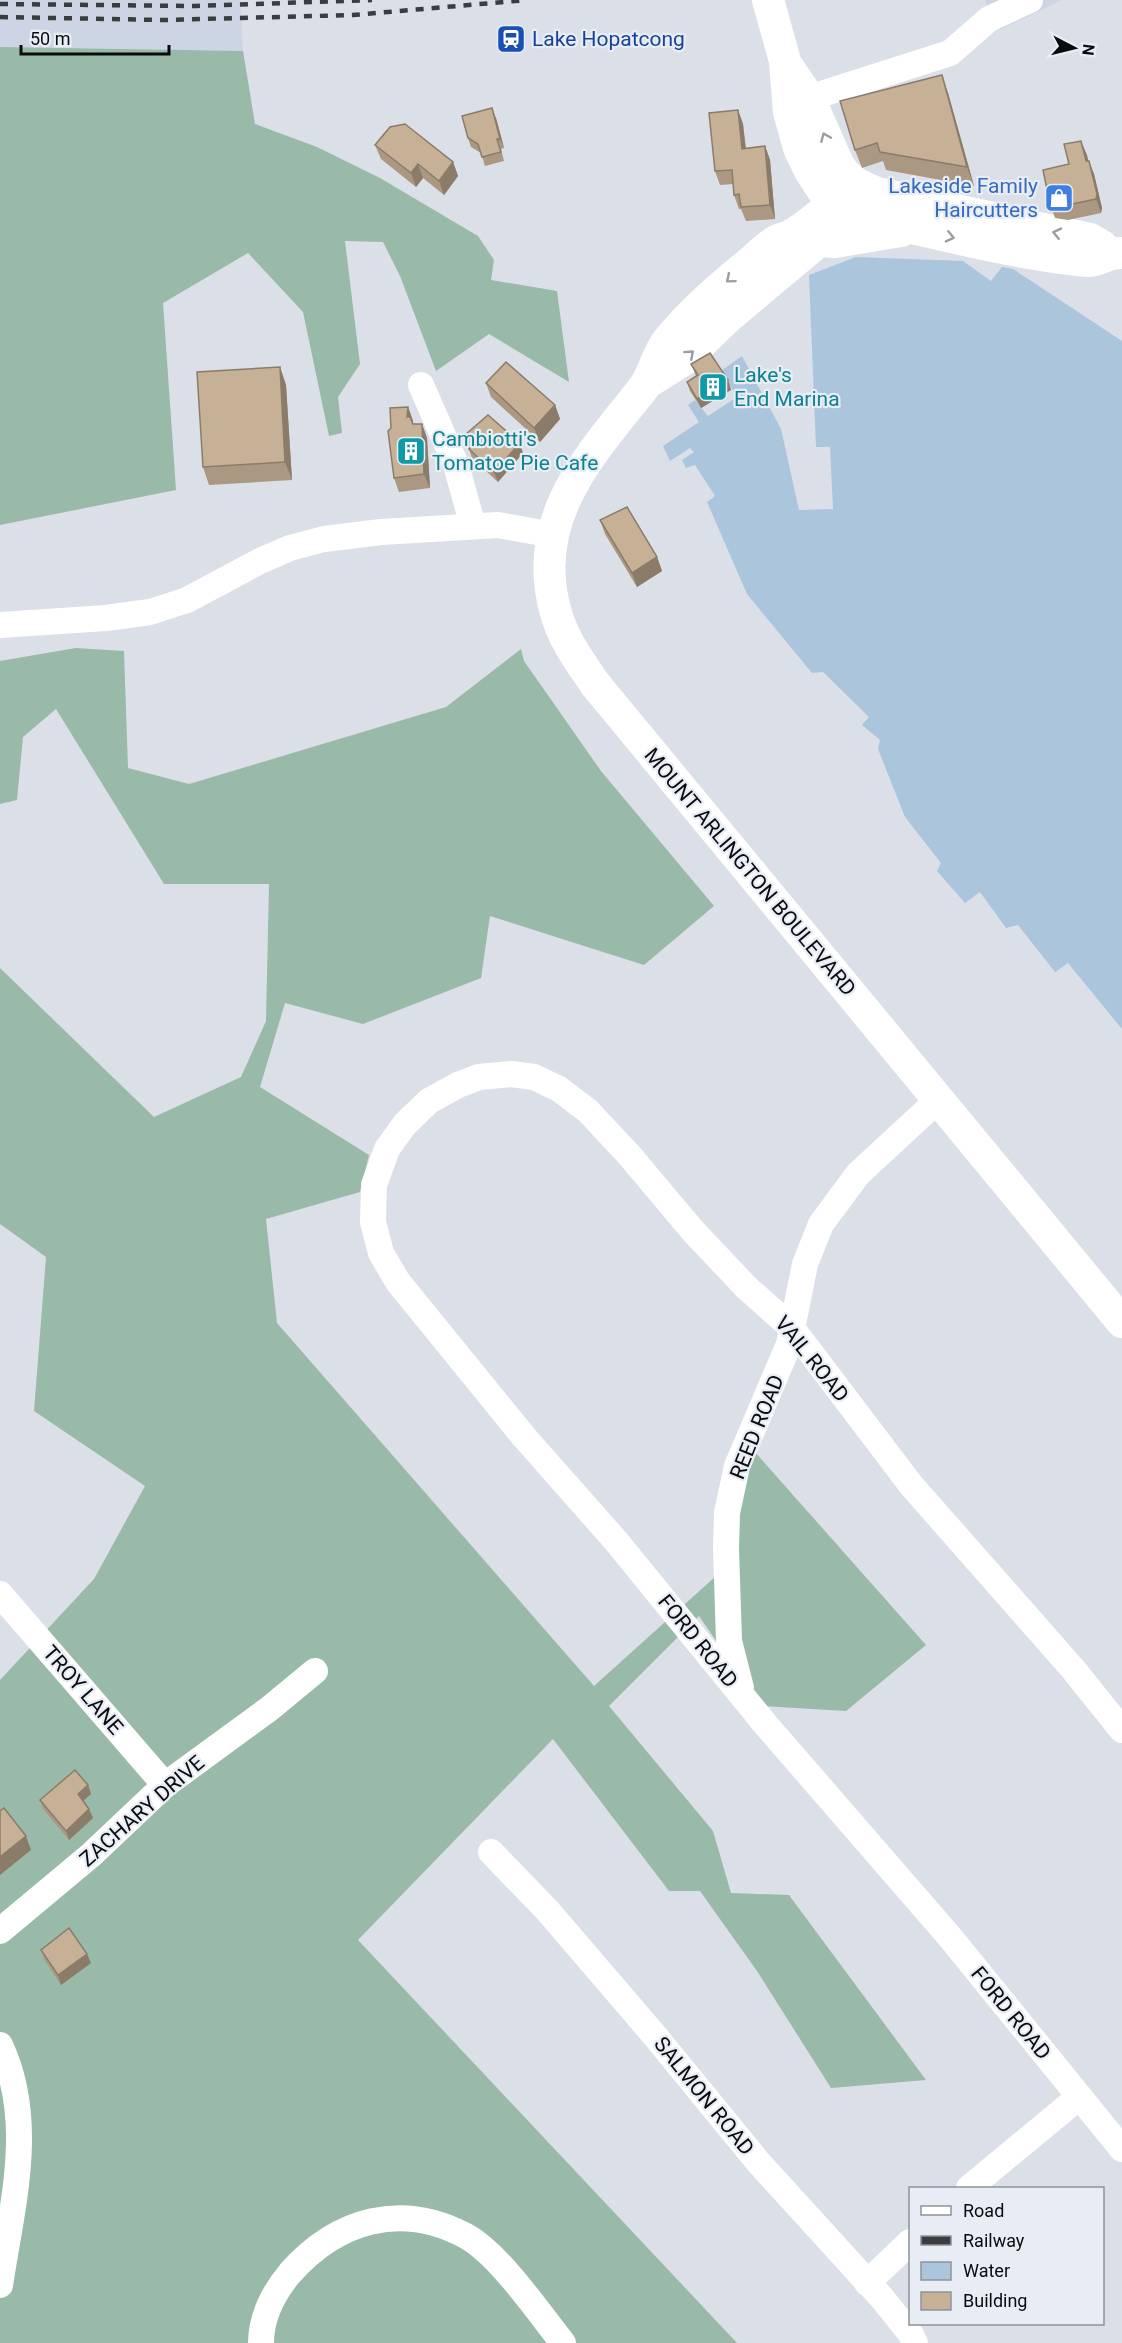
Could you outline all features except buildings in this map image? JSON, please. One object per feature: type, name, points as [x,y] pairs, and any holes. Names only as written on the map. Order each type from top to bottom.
[{"type":"main road","points":[[768,0],[785,61],[789,112],[799,148],[817,182],[845,197],[878,220],[1019,250],[1090,261],[1117,252]]},
{"type":"main road","points":[[647,383],[685,359],[727,318],[819,241],[845,197],[838,164],[809,98],[785,61]]},
{"type":"main road","points":[[776,241],[788,221],[801,190],[799,148]]},
{"type":"main road","points":[[647,383],[667,341],[717,290],[776,241],[792,235],[845,197],[877,193],[1090,239],[1117,252]]},
{"type":"main road","points":[[819,241],[836,242],[860,236],[917,229]]},
{"type":"main road","name":"MOUNT ARLINGTON BOULEVARD","points":[[647,383],[578,472],[560,508],[549,564],[550,589],[556,615],[570,647],[595,684],[1122,1322]]},
{"type":"street","points":[[809,98],[950,52],[989,19],[1030,0]]},
{"type":"street","points":[[421,385],[456,465],[473,526]]},
{"type":"street","points":[[0,625],[106,618],[150,612],[187,600],[260,561],[290,548],[324,539],[498,525],[553,535]]},
{"type":"street","name":"VAIL ROAD","points":[[421,1108],[458,1085],[480,1077],[510,1074],[534,1077],[559,1089],[588,1111],[630,1156],[693,1231],[746,1287],[792,1328],[910,1485],[1073,1669],[1122,1730]]},
{"type":"street","name":"REED ROAD","points":[[744,1698],[729,1641],[726,1548],[727,1513],[738,1466],[789,1344],[805,1264],[820,1224],[858,1174],[938,1100]]},
{"type":"street","name":"FORD ROAD","points":[[421,1108],[405,1124],[387,1149],[374,1185],[373,1222],[381,1253],[398,1282],[525,1438],[616,1541],[744,1698],[950,1936],[1122,2149]]},
{"type":"street","name":"TROY LANE","points":[[4,1607],[165,1785]]},
{"type":"street","name":"ZACHARY DRIVE","points":[[0,1931],[91,1855],[165,1785],[269,1709],[315,1671]]},
{"type":"street","name":"SALMON ROAD","points":[[491,1852],[547,1910],[655,2036],[759,2163],[882,2298],[910,2333],[915,2343]]},
{"type":"street","points":[[0,2045],[7,2060],[19,2105],[20,2150],[0,2285]]},
{"type":"street","points":[[970,2187],[1079,2097]]},
{"type":"street","points":[[261,2343],[269,2305],[285,2279],[304,2257],[330,2237],[356,2224],[385,2218],[414,2218],[466,2236],[489,2252],[563,2343]]},
{"type":"street","points":[[867,2283],[909,2243]]},
{"type":"shaded area","points":[[0,0],[240,0],[243,51],[0,47]]},
{"type":"shaded area","points":[[985,0],[1062,0],[999,30]]},
{"type":"green space","points":[[0,47],[243,51],[255,124],[317,147],[380,178],[478,236],[494,260],[491,280],[557,291],[569,382],[489,334],[436,371],[400,276],[383,242],[345,241],[360,364],[338,397],[342,433],[329,436],[303,312],[248,253],[163,303],[176,490],[0,525]]},
{"type":"green space","points":[[76,648],[124,651],[128,768],[189,784],[446,707],[521,649],[524,661],[601,771],[714,906],[644,965],[490,916],[481,978],[363,1024],[285,1003],[260,1087],[369,1155],[360,1192],[266,1219],[277,1323],[594,1686],[726,1567],[746,1442],[926,1645],[846,1711],[761,1706],[699,1616],[609,1706],[713,1831],[731,1893],[789,1895],[926,2080],[831,2088],[757,1971],[700,1891],[669,1891],[553,1739],[358,1940],[737,2343],[0,2343],[0,1680],[94,1579],[145,1486],[34,1411],[46,1257],[0,1224],[0,968],[154,1117],[241,1077],[266,1021],[269,884],[164,884],[56,709],[23,737],[17,800],[0,804],[0,661]]},
{"type":"water","points":[[856,257],[963,261],[991,281],[1002,267],[1013,269],[1122,341],[1122,1029],[1068,963],[1055,972],[1018,925],[1006,928],[980,892],[965,903],[937,871],[941,863],[905,817],[878,749],[880,740],[862,725],[869,717],[823,672],[812,673],[747,594],[707,502],[715,496],[695,465],[686,468],[682,460],[694,452],[690,448],[670,461],[663,446],[699,422],[688,405],[695,400],[708,416],[737,397],[721,371],[742,356],[781,429],[799,510],[833,509],[830,447],[816,447],[809,275]]},
{"type":"railway","points":[[0,4],[196,6],[372,0]]},
{"type":"railway","points":[[0,17],[164,20],[353,15],[527,0]]},
{"type":"place","name":"Lake Hopatcong","points":[[511,39]]},
{"type":"place","name":"Lakeside Family Haircutters","points":[[1059,198]]},
{"type":"place","name":"Lake's End Marina","points":[[713,387]]},
{"type":"place","name":"Cambiotti's Tomatoe Pie Cafe","points":[[411,451]]}]
